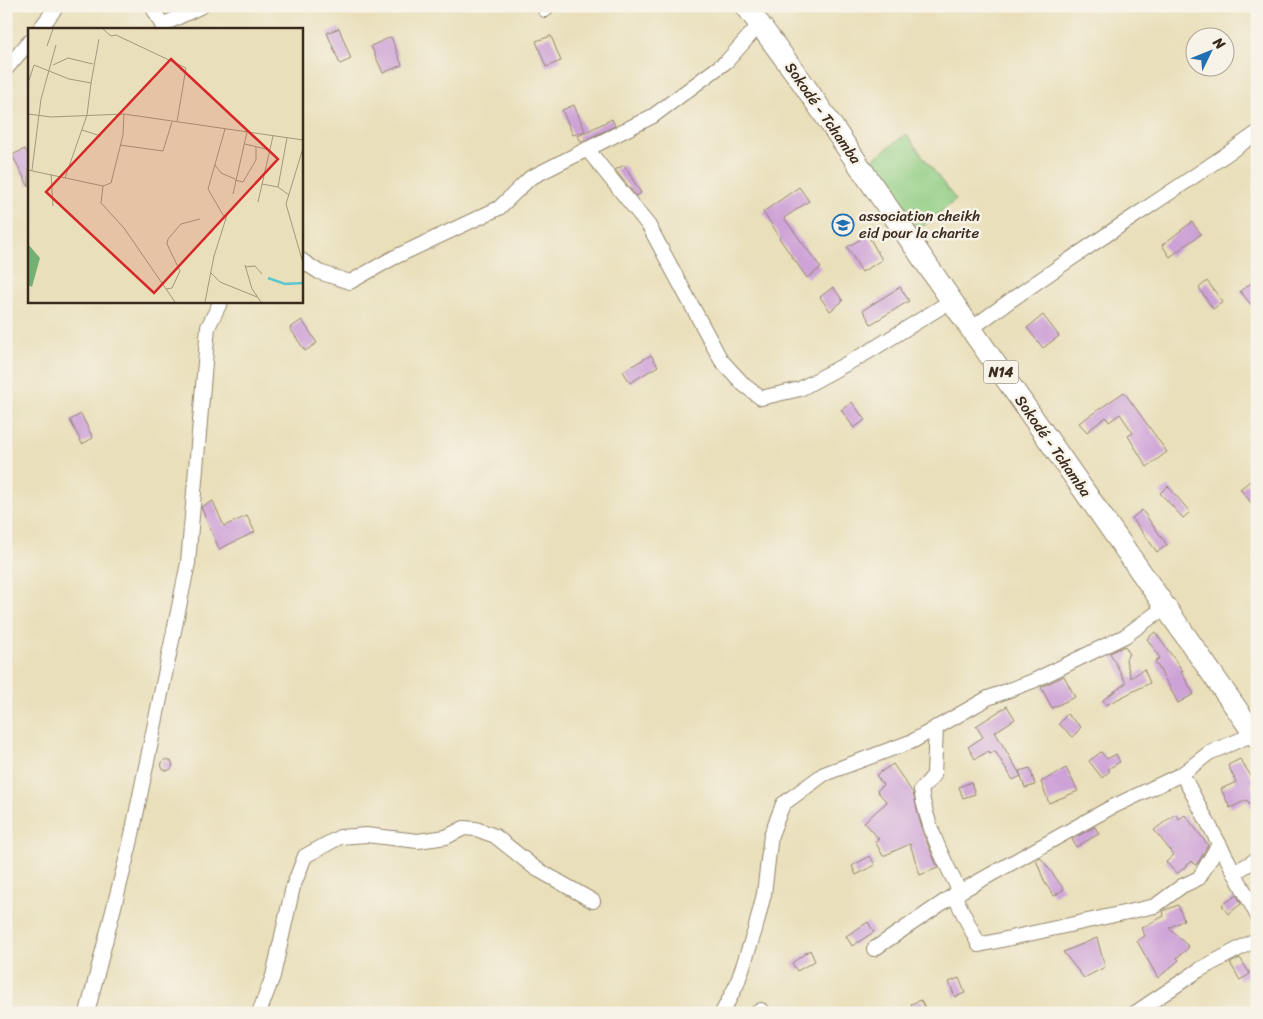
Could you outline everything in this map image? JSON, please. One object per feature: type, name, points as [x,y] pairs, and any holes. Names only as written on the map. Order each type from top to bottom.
[{"type":"main road","name":"Sokodé - Tchamba","points":[[746,6],[1256,736]]},
{"type":"street","points":[[41,28],[57,6]]},
{"type":"street","points":[[152,6],[163,27],[202,6]]},
{"type":"street","points":[[302,261],[319,272],[350,282],[393,258],[499,208],[530,178],[653,116],[727,61],[760,24]]},
{"type":"street","points":[[6,69],[28,43]]},
{"type":"street","points":[[971,329],[1094,241],[1130,221],[1257,133]]},
{"type":"street","points":[[587,149],[649,226],[722,360],[744,385],[761,398],[800,389],[868,352],[951,301]]},
{"type":"street","points":[[88,1013],[130,844],[188,563],[208,327],[220,302]]},
{"type":"street","points":[[722,1013],[738,984],[755,930],[764,894],[771,836],[784,804],[824,774],[913,741],[988,698],[1033,681],[1125,636],[1165,606]]},
{"type":"street","points":[[936,727],[934,775],[921,790],[924,806],[939,852],[979,945],[1154,906],[1182,886],[1199,878],[1219,844]]},
{"type":"street","points":[[874,949],[957,894],[1110,808],[1182,774],[1209,753],[1256,736]]},
{"type":"street","points":[[1182,774],[1257,915]]},
{"type":"street","points":[[259,1013],[273,976],[285,916],[305,856],[340,837],[366,835],[418,841],[446,837],[464,828],[476,828],[495,836],[535,868],[593,901]]},
{"type":"street","points":[[1234,873],[1257,859]]},
{"type":"street","points":[[1135,1013],[1199,970],[1257,940]]},
{"type":"green space","points":[[906,134],[956,200],[918,230],[868,163]]},
{"type":"building","points":[[339,28],[351,59],[340,64],[327,33]]},
{"type":"building","points":[[551,36],[561,61],[546,67],[536,41]]},
{"type":"building","points":[[391,37],[402,65],[383,73],[371,46]]},
{"type":"building","points":[[574,105],[585,131],[573,135],[562,110]]},
{"type":"building","points":[[612,119],[615,126],[581,142],[578,136]]},
{"type":"building","points":[[25,149],[28,154],[28,185],[12,155]]},
{"type":"building","points":[[624,165],[641,193],[636,196],[615,170]]},
{"type":"building","points":[[799,187],[809,201],[784,218],[821,268],[807,278],[763,212]]},
{"type":"building","points":[[1192,222],[1201,234],[1170,257],[1162,245]]},
{"type":"building","points":[[868,235],[882,260],[862,272],[847,247]]},
{"type":"building","points":[[1257,279],[1257,312],[1240,291]]},
{"type":"building","points":[[1207,281],[1223,302],[1213,309],[1199,288]]},
{"type":"building","points":[[833,287],[843,301],[830,311],[820,297]]},
{"type":"building","points":[[900,287],[909,301],[871,324],[863,310]]},
{"type":"building","points":[[1043,315],[1059,336],[1043,348],[1027,328]]},
{"type":"building","points":[[302,320],[317,343],[305,351],[290,328]]},
{"type":"building","points":[[651,355],[658,366],[630,383],[623,371]]},
{"type":"building","points":[[1124,392],[1167,452],[1147,467],[1128,436],[1133,433],[1120,414],[1109,422],[1106,417],[1087,432],[1079,423]]},
{"type":"building","points":[[852,402],[865,420],[854,428],[841,410]]},
{"type":"building","points":[[81,414],[93,438],[82,444],[70,420]]},
{"type":"building","points":[[1250,481],[1257,490],[1257,510],[1240,489]]},
{"type":"building","points":[[1168,486],[1190,512],[1183,518],[1160,493]]},
{"type":"building","points":[[213,501],[224,526],[247,516],[255,532],[219,549],[201,507]]},
{"type":"building","points":[[1142,510],[1167,545],[1157,552],[1132,518]]},
{"type":"building","points":[[1155,632],[1183,671],[1181,672],[1194,694],[1178,703],[1155,661],[1160,658],[1147,639]]},
{"type":"building","points":[[1125,646],[1129,653],[1126,660],[1131,678],[1144,669],[1150,683],[1106,705],[1103,700],[1126,683],[1110,653]]},
{"type":"building","points":[[1064,676],[1075,697],[1052,708],[1041,687]]},
{"type":"building","points":[[1007,706],[1015,719],[995,732],[1021,776],[1013,780],[995,751],[990,754],[989,751],[975,759],[968,747],[983,737],[976,726]]},
{"type":"building","points":[[1067,714],[1081,727],[1073,737],[1059,724]]},
{"type":"building","points":[[1101,752],[1107,759],[1116,754],[1120,762],[1108,769],[1110,771],[1102,778],[1089,761]]},
{"type":"building","points":[[1240,759],[1255,782],[1251,784],[1257,800],[1257,816],[1247,800],[1230,808],[1221,789],[1236,782],[1228,765]]},
{"type":"building","points":[[165,760],[169,760],[172,765],[171,769],[165,770],[162,767],[162,763]]},
{"type":"building","points":[[893,764],[913,793],[923,833],[938,868],[920,875],[910,844],[883,856],[875,841],[879,839],[864,822],[887,802],[877,791],[883,785],[876,775]]},
{"type":"building","points":[[1030,768],[1035,785],[1025,788],[1019,771]]},
{"type":"building","points":[[1066,768],[1078,791],[1049,803],[1041,782]]},
{"type":"building","points":[[971,782],[975,794],[963,798],[959,787]]},
{"type":"building","points":[[1175,814],[1179,819],[1185,815],[1208,845],[1198,863],[1195,865],[1192,861],[1177,874],[1166,862],[1174,855],[1154,830]]},
{"type":"building","points":[[1095,827],[1099,834],[1076,847],[1072,839]]},
{"type":"building","points":[[870,856],[875,865],[856,875],[852,866]]},
{"type":"building","points":[[1040,857],[1064,889],[1054,896],[1045,883],[1036,860]]},
{"type":"building","points":[[1237,895],[1241,904],[1228,914],[1222,905]]},
{"type":"building","points":[[1178,905],[1184,920],[1169,928],[1189,947],[1177,958],[1179,960],[1158,978],[1137,941],[1145,936],[1141,928],[1164,916],[1163,911]]},
{"type":"building","points":[[868,922],[874,932],[852,946],[846,936]]},
{"type":"building","points":[[1097,938],[1105,967],[1084,978],[1063,952]]},
{"type":"building","points":[[810,950],[815,961],[797,971],[792,963]]},
{"type":"building","points":[[1240,958],[1250,974],[1240,980],[1230,963]]},
{"type":"building","points":[[959,978],[965,993],[955,997],[949,982]]},
{"type":"building","points":[[921,1000],[928,1013],[916,1013],[911,1004]]},
{"type":"place","name":"association cheikh eid pour la charite","points":[[843,225]]}]
